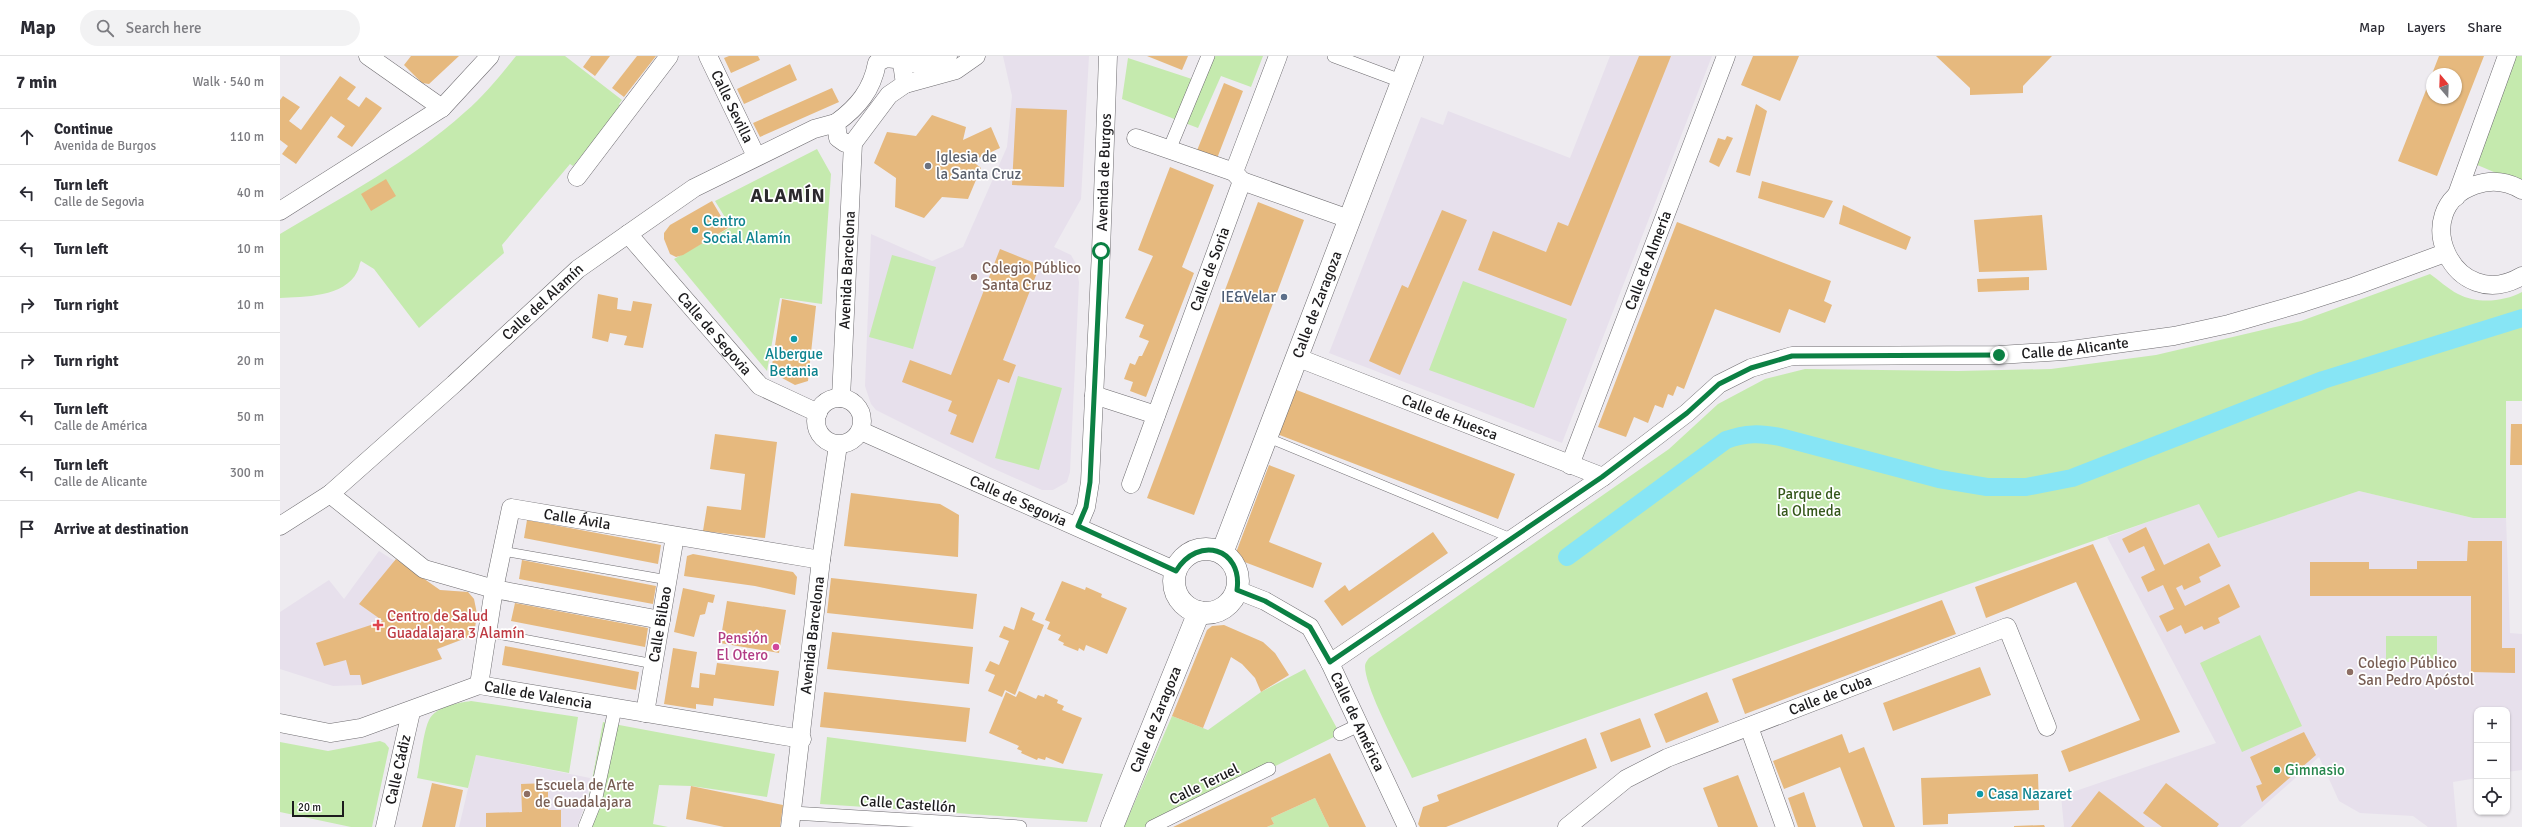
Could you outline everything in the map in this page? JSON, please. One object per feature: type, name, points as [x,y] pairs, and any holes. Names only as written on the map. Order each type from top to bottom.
[{"type":"street","points":[[368,56],[442,108]]},
{"type":"street","points":[[280,211],[442,108],[490,56]]},
{"type":"street","points":[[577,177],[669,56]]},
{"type":"street","name":"Calle Sevilla","points":[[708,56],[756,156]]},
{"type":"street","points":[[948,56],[920,63],[902,62],[895,58],[873,60],[874,78],[860,103],[836,123],[838,138],[845,143],[852,143],[889,95],[905,84],[956,70],[976,56]]},
{"type":"street","name":"Avenida de Burgos","points":[[1078,526],[1086,507],[1090,482],[1101,251],[1108,56]]},
{"type":"street","points":[[1169,150],[1208,56]]},
{"type":"street","name":"Calle de Soria","points":[[1132,484],[1238,177],[1278,56]]},
{"type":"street","points":[[1334,56],[1402,81]]},
{"type":"street","name":"Calle de Zaragoza","points":[[1222,553],[1412,56]]},
{"type":"street","name":"Calle de Almería","points":[[1570,465],[1726,56]]},
{"type":"street","points":[[2507,56],[2456,197],[2442,222],[2442,238],[2445,253],[2458,270],[2477,282],[2501,284],[2522,276]]},
{"type":"street","points":[[902,62],[905,84]]},
{"type":"street","name":"Calle del Alamín","points":[[280,526],[330,494],[454,384],[578,269],[694,188],[756,156],[814,129],[836,123]]},
{"type":"street","points":[[1136,138],[1349,219]]},
{"type":"street","name":"Avenida Barcelona","points":[[841,398],[852,143]]},
{"type":"street","points":[[2456,197],[2466,189],[2485,182],[2508,183],[2522,190]]},
{"type":"street","name":"Calle de Segovia","points":[[628,234],[760,386],[818,413]]},
{"type":"street","name":"Calle de Alicante","points":[[1330,662],[1602,477],[1687,413],[1719,384],[1751,368],[1792,356],[1999,355],[2064,351],[2129,343],[2229,324],[2302,304],[2445,253]]},
{"type":"street","name":"Calle de Huesca","points":[[1296,357],[1602,477]]},
{"type":"street","points":[[1094,395],[1156,415]]},
{"type":"street","points":[[841,398],[852,401],[859,408],[863,422],[861,431],[856,438],[846,444],[838,445],[830,443],[819,433],[816,421],[818,413],[829,400],[841,398]]},
{"type":"street","name":"Calle de Segovia","points":[[861,431],[1078,526],[1176,571]]},
{"type":"street","name":"Avenida Barcelona","points":[[792,820],[821,560],[838,445]]},
{"type":"street","points":[[330,494],[424,569],[494,589],[661,620]]},
{"type":"street","name":"Calle Ávila","points":[[479,685],[494,589],[511,508],[821,560]]},
{"type":"street","name":"Calle Bilbao","points":[[645,713],[675,536]]},
{"type":"street","points":[[1208,549],[1222,553],[1236,569],[1238,580],[1237,590],[1232,601],[1222,609],[1210,612],[1198,612],[1187,606],[1178,596],[1174,584],[1176,571],[1183,559],[1195,551],[1208,549]]},
{"type":"street","name":"Calle de América","points":[[1237,590],[1265,601],[1310,627],[1330,662],[1407,827]]},
{"type":"street","name":"Calle de Zaragoza","points":[[1112,827],[1198,612]]},
{"type":"street","name":"Calle de Cuba","points":[[1567,827],[1626,779],[1667,758],[2007,627],[2047,728]]},
{"type":"street","name":"Calle de Valencia","points":[[280,723],[330,733],[361,728],[411,712],[479,685],[615,709],[802,739]]},
{"type":"street","points":[[585,827],[595,802],[615,709]]},
{"type":"street","name":"Calle Cádiz","points":[[385,827],[411,712]]},
{"type":"street","points":[[1340,734],[1359,725]]},
{"type":"street","points":[[1749,726],[1785,827]]},
{"type":"street","name":"Calle Teruel","points":[[1152,827],[1269,769]]},
{"type":"street","name":"Calle Castellón","points":[[792,820],[1020,827]]},
{"type":"lane","points":[[1266,437],[1511,538]]},
{"type":"lane","points":[[502,551],[668,580]]},
{"type":"lane","points":[[487,632],[654,664]]},
{"type":"shaded area","name":"Colegio Público Santa Cruz","points":[[1003,56],[1089,56],[1081,199],[1054,247],[1071,255],[1076,264],[1079,282],[1070,472],[1067,482],[1053,490],[1042,490],[990,467],[876,410],[871,404],[865,386],[871,234],[932,261],[963,247],[1007,147],[1012,96]]},
{"type":"shaded area","points":[[1610,56],[1712,56],[1562,443],[1329,353],[1421,117],[1443,125],[1448,111],[1570,158]]},
{"type":"shaded area","name":"Colegio Público San Pedro Apóstol","points":[[2359,491],[2473,518],[2506,518],[2510,633],[2522,634],[2522,770],[2510,772],[2510,707],[2474,707],[2474,778],[2453,782],[2457,827],[2428,827],[2413,816],[2360,813],[2339,801],[2319,757],[2240,827],[2064,827],[2061,796],[2216,743],[2107,537],[2199,503],[2218,538]]},
{"type":"shaded area","name":"Centro de Salud Guadalajara 3 Alamín","points":[[379,551],[440,590],[468,592],[474,599],[477,614],[474,635],[438,649],[442,659],[362,685],[333,686],[280,669],[280,612],[329,580],[344,599]]},
{"type":"shaded area","name":"Escuela de Arte de Guadalajara","points":[[476,755],[590,778],[586,801],[577,827],[459,827]]},
{"type":"green space","points":[[516,56],[565,56],[622,100],[619,104],[622,107],[573,166],[570,164],[502,245],[504,253],[419,328],[374,269],[361,261],[358,271],[351,280],[333,291],[311,296],[280,298],[280,234],[376,178],[422,147],[472,106],[492,86]]},
{"type":"green space","points":[[1209,56],[1263,56],[1251,87],[1221,76],[1198,128],[1122,99],[1128,58],[1198,81]]},
{"type":"green space","points":[[2509,56],[2522,56],[2522,184],[2468,161]]},
{"type":"green space","points":[[817,149],[831,174],[822,304],[780,298],[767,371],[674,259],[731,227],[715,201]]},
{"type":"green space","points":[[892,255],[936,267],[913,349],[869,337]]},
{"type":"green space","name":"Parque de la Olmeda","points":[[2430,274],[2454,292],[2473,299],[2498,300],[2522,292],[2522,401],[2506,401],[2506,518],[2473,518],[2359,491],[2218,538],[2199,504],[1412,778],[1384,722],[1367,676],[1365,666],[1369,658],[1669,449],[1718,404],[1765,379],[1805,369],[1958,371],[2051,369],[2156,355],[2301,321]]},
{"type":"green space","points":[[1463,281],[1567,319],[1534,408],[1429,370]]},
{"type":"green space","points":[[1018,376],[1062,388],[1039,470],[995,458]]},
{"type":"green space","points":[[2260,635],[2302,726],[2242,752],[2200,663]]},
{"type":"green space","points":[[2386,636],[2437,636],[2437,662],[2386,662]]},
{"type":"green space","points":[[1305,669],[1340,734],[1152,827],[1124,827],[1172,716],[1208,730],[1261,692]]},
{"type":"green space","points":[[471,701],[578,717],[569,773],[476,755],[468,788],[417,778],[425,732],[432,715],[442,708]]},
{"type":"green space","points":[[603,722],[775,754],[767,797],[691,786],[659,785],[653,824],[668,827],[578,827],[588,801]]},
{"type":"green space","points":[[827,737],[1103,774],[1087,822],[820,804]]},
{"type":"green space","points":[[380,741],[385,743],[389,748],[372,827],[351,827],[280,812],[280,742],[328,751]]},
{"type":"green space","points":[[1315,798],[1329,827],[1267,827],[1274,824],[1271,818]]},
{"type":"building","points":[[411,56],[459,56],[429,84],[422,83],[404,65]]},
{"type":"building","points":[[591,56],[610,56],[595,76],[583,67]]},
{"type":"building","points":[[637,56],[656,56],[624,97],[612,88]]},
{"type":"building","points":[[729,56],[758,56],[760,60],[731,73],[724,58]]},
{"type":"building","points":[[1147,56],[1188,56],[1182,70]]},
{"type":"building","points":[[1639,56],[1671,56],[1571,306],[1478,270],[1493,231],[1546,252],[1558,222],[1568,226]]},
{"type":"building","points":[[1753,56],[1799,56],[1780,101],[1741,85]]},
{"type":"building","points":[[1936,56],[2052,56],[2023,86],[2023,93],[1970,95],[1970,88]]},
{"type":"building","points":[[2439,56],[2484,56],[2437,176],[2398,161],[2426,90],[2426,104],[2462,104],[2462,68],[2434,68]]},
{"type":"building","points":[[790,64],[797,80],[744,104],[737,89]]},
{"type":"building","points":[[340,76],[356,87],[347,99],[359,107],[366,97],[382,108],[352,147],[337,137],[345,126],[331,116],[296,164],[282,154],[288,146],[280,140],[280,100],[283,96],[300,107],[289,121],[301,130]]},
{"type":"building","points":[[1224,83],[1243,91],[1216,161],[1196,153]]},
{"type":"building","points":[[832,88],[839,102],[760,137],[753,123]]},
{"type":"building","points":[[1756,104],[1767,111],[1750,176],[1736,172]]},
{"type":"building","points":[[1016,108],[1067,110],[1064,187],[1012,185]]},
{"type":"building","name":"Iglesia de la Santa Cruz","points":[[932,115],[966,127],[963,140],[991,127],[1000,148],[972,161],[981,168],[968,199],[942,197],[924,218],[895,207],[896,178],[874,163],[887,132],[916,136]]},
{"type":"building","points":[[1727,136],[1733,138],[1719,167],[1709,162],[1718,138],[1725,140]]},
{"type":"building","points":[[1170,167],[1214,185],[1182,267],[1194,273],[1146,397],[1130,391],[1133,382],[1124,379],[1130,363],[1135,365],[1139,356],[1142,356],[1149,341],[1139,337],[1144,325],[1125,318],[1153,256],[1138,250]]},
{"type":"building","points":[[386,179],[396,196],[371,211],[361,194]]},
{"type":"building","points":[[1762,181],[1833,201],[1824,218],[1758,198]]},
{"type":"building","name":"Centro Social Alamín","points":[[712,201],[728,228],[683,255],[676,257],[670,254],[664,239],[664,233],[670,225]]},
{"type":"building","points":[[1258,202],[1304,220],[1194,515],[1147,498]]},
{"type":"building","points":[[1843,205],[1911,237],[1906,250],[1839,224]]},
{"type":"building","points":[[1442,210],[1467,220],[1400,375],[1369,361],[1402,285],[1408,288]]},
{"type":"building","points":[[2042,215],[2047,270],[1979,272],[1974,220]]},
{"type":"building","points":[[1677,222],[1831,281],[1824,301],[1832,305],[1825,323],[1789,309],[1780,333],[1715,309],[1684,389],[1677,386],[1673,396],[1668,394],[1663,408],[1655,405],[1648,423],[1634,417],[1626,437],[1598,427]]},
{"type":"building","points":[[1000,249],[1040,265],[1003,360],[1016,365],[1009,383],[998,379],[973,443],[950,434],[957,415],[948,411],[952,401],[902,382],[910,360],[951,375]]},
{"type":"building","points":[[2029,277],[2029,290],[1978,292],[1977,279]]},
{"type":"building","points":[[598,294],[618,298],[617,309],[631,311],[633,301],[652,304],[643,348],[624,345],[627,336],[610,333],[608,342],[592,338]]},
{"type":"building","name":"Albergue Betania","points":[[782,299],[816,306],[808,381],[795,385],[771,372]]},
{"type":"building","points":[[1294,389],[1515,474],[1498,519],[1277,434]]},
{"type":"building","points":[[2511,424],[2522,424],[2522,465],[2510,465]]},
{"type":"building","points":[[715,434],[777,442],[765,538],[703,531],[707,506],[741,510],[745,474],[710,469]]},
{"type":"building","points":[[1269,465],[1295,475],[1269,542],[1322,563],[1313,588],[1234,558]]},
{"type":"building","points":[[851,493],[940,504],[959,515],[958,557],[844,546]]},
{"type":"building","points":[[527,520],[661,545],[658,564],[524,538]]},
{"type":"building","points":[[2146,527],[2164,565],[2209,543],[2221,566],[2199,577],[2201,582],[2184,590],[2182,585],[2176,588],[2185,606],[2229,584],[2240,607],[2218,618],[2220,623],[2204,630],[2202,626],[2185,634],[2181,625],[2167,632],[2159,616],[2174,609],[2163,585],[2148,592],[2141,577],[2155,570],[2144,546],[2129,553],[2122,539]]},
{"type":"building","points":[[1433,532],[1448,553],[1342,626],[1324,601],[1345,585],[1349,591]]},
{"type":"building","points":[[2468,541],[2502,541],[2502,648],[2515,648],[2515,673],[2471,672],[2471,596],[2310,596],[2310,562],[2369,562],[2369,569],[2417,569],[2417,561],[2467,561]]},
{"type":"building","points":[[2093,544],[2180,732],[2069,772],[2061,751],[2140,720],[2076,582],[1986,618],[1975,587]]},
{"type":"building","points":[[693,554],[793,572],[797,577],[795,595],[755,586],[684,576],[687,556]]},
{"type":"building","name":"Centro de Salud Guadalajara 3 Alamín","points":[[396,559],[440,590],[468,592],[474,599],[477,614],[474,635],[437,649],[442,659],[362,685],[360,675],[350,675],[346,660],[324,666],[316,643],[383,621],[359,604]]},
{"type":"building","points":[[522,560],[656,586],[653,604],[519,579]]},
{"type":"building","points":[[831,578],[977,594],[973,629],[827,613]]},
{"type":"building","points":[[1062,581],[1085,590],[1086,587],[1102,594],[1101,597],[1127,608],[1107,654],[1086,645],[1084,651],[1079,648],[1078,651],[1063,645],[1064,643],[1058,640],[1061,635],[1047,629],[1050,622],[1045,620]]},
{"type":"building","points":[[683,588],[715,595],[713,603],[708,602],[705,614],[700,615],[694,637],[674,632]]},
{"type":"building","points":[[1942,600],[1956,634],[1745,714],[1732,679]]},
{"type":"building","points":[[727,601],[786,610],[779,653],[720,643]]},
{"type":"building","points":[[515,603],[648,628],[645,647],[511,621]]},
{"type":"building","points":[[1021,607],[1035,613],[1032,620],[1044,625],[1015,695],[1005,690],[1002,697],[988,691],[995,675],[985,671],[990,661],[999,665],[1009,641],[999,637],[1004,626],[1014,630]]},
{"type":"building","points":[[1224,625],[1263,642],[1275,653],[1289,675],[1261,692],[1255,678],[1242,664],[1231,657],[1203,728],[1172,716],[1207,630],[1212,626]]},
{"type":"building","points":[[832,632],[973,647],[969,684],[827,669]]},
{"type":"building","points":[[505,646],[639,672],[636,690],[502,665]]},
{"type":"building","points":[[673,648],[697,652],[691,687],[699,688],[700,673],[715,675],[717,663],[779,671],[774,706],[714,698],[713,706],[696,704],[696,709],[664,704]]},
{"type":"building","points":[[1980,667],[1991,695],[1893,731],[1883,703]]},
{"type":"building","points":[[1019,691],[1036,699],[1038,695],[1044,697],[1045,694],[1058,700],[1057,703],[1064,706],[1062,710],[1082,718],[1063,764],[1046,757],[1045,760],[1038,758],[1037,760],[1021,753],[1022,751],[1017,749],[1019,746],[989,733],[1006,692],[1016,697]]},
{"type":"building","points":[[824,692],[970,708],[966,742],[820,727]]},
{"type":"building","points":[[1707,692],[1719,722],[1666,743],[1654,714]]},
{"type":"building","points":[[1640,718],[1651,747],[1611,762],[1600,733]]},
{"type":"building","name":"Gimnasio","points":[[2304,732],[2316,755],[2262,802],[2256,786],[2262,784],[2250,757]]},
{"type":"building","points":[[1842,734],[1849,753],[1864,747],[1895,827],[1863,827],[1840,767],[1784,789],[1773,761]]},
{"type":"building","points":[[1586,738],[1597,768],[1446,827],[1420,827],[1418,824],[1423,807],[1439,801],[1437,795]]},
{"type":"building","points":[[1330,753],[1366,827],[1329,827],[1315,798],[1271,818],[1274,824],[1267,827],[1173,827]]},
{"type":"building","name":"Casa Nazaret","points":[[2038,774],[2039,810],[1948,814],[1948,824],[1923,825],[1921,778]]},
{"type":"building","points":[[1738,775],[1758,827],[1718,827],[1703,788]]},
{"type":"building","points":[[432,783],[463,790],[455,827],[422,827]]},
{"type":"building","points":[[548,783],[548,810],[561,810],[561,827],[486,827],[486,813],[522,812],[521,784]]},
{"type":"building","points":[[2166,783],[2219,824],[2217,827],[2162,827],[2143,813]]},
{"type":"building","points":[[691,786],[783,805],[780,827],[724,827],[686,819]]},
{"type":"building","points":[[2099,791],[2145,827],[2071,827]]},
{"type":"building","points":[[1804,792],[1816,827],[1798,827],[1788,798]]},
{"type":"building","points":[[2044,825],[2045,827],[2014,827],[2014,826]]},
{"type":"waterway","points":[[1567,557],[1726,440],[1740,436],[1759,434],[1780,437],[1939,479],[1987,487],[2026,487],[2072,478],[2323,380],[2522,318]]},
{"type":"place","name":"Iglesia de la Santa Cruz","points":[[928,166]]},
{"type":"place","name":"Centro Social Alamín","points":[[695,230]]},
{"type":"place","name":"Colegio Público Santa Cruz","points":[[974,277]]},
{"type":"place","name":"IE&Velar","points":[[1284,297]]},
{"type":"place","name":"Albergue Betania","points":[[794,339]]},
{"type":"place","name":"Centro de Salud Guadalajara 3 Alamín","points":[[378,625]]},
{"type":"place","name":"Pensión El Otero","points":[[776,647]]},
{"type":"place","name":"Colegio Público San Pedro Apóstol","points":[[2350,672]]},
{"type":"place","name":"Gimnasio","points":[[2277,770]]},
{"type":"place","name":"Escuela de Arte de Guadalajara","points":[[527,794]]},
{"type":"place","name":"Casa Nazaret","points":[[1980,794]]},
{"type":"district","name":"ALAMÍN","points":[[788,195]]},
{"type":"route","points":[[1101,251],[1090,482],[1086,507],[1078,526],[1176,571],[1183,559],[1195,551],[1208,549],[1222,553],[1230,560],[1236,569],[1238,580],[1237,590],[1265,601],[1310,627],[1330,662],[1365,640],[1632,456],[1687,413],[1719,384],[1751,368],[1792,356],[1999,355]]}]
